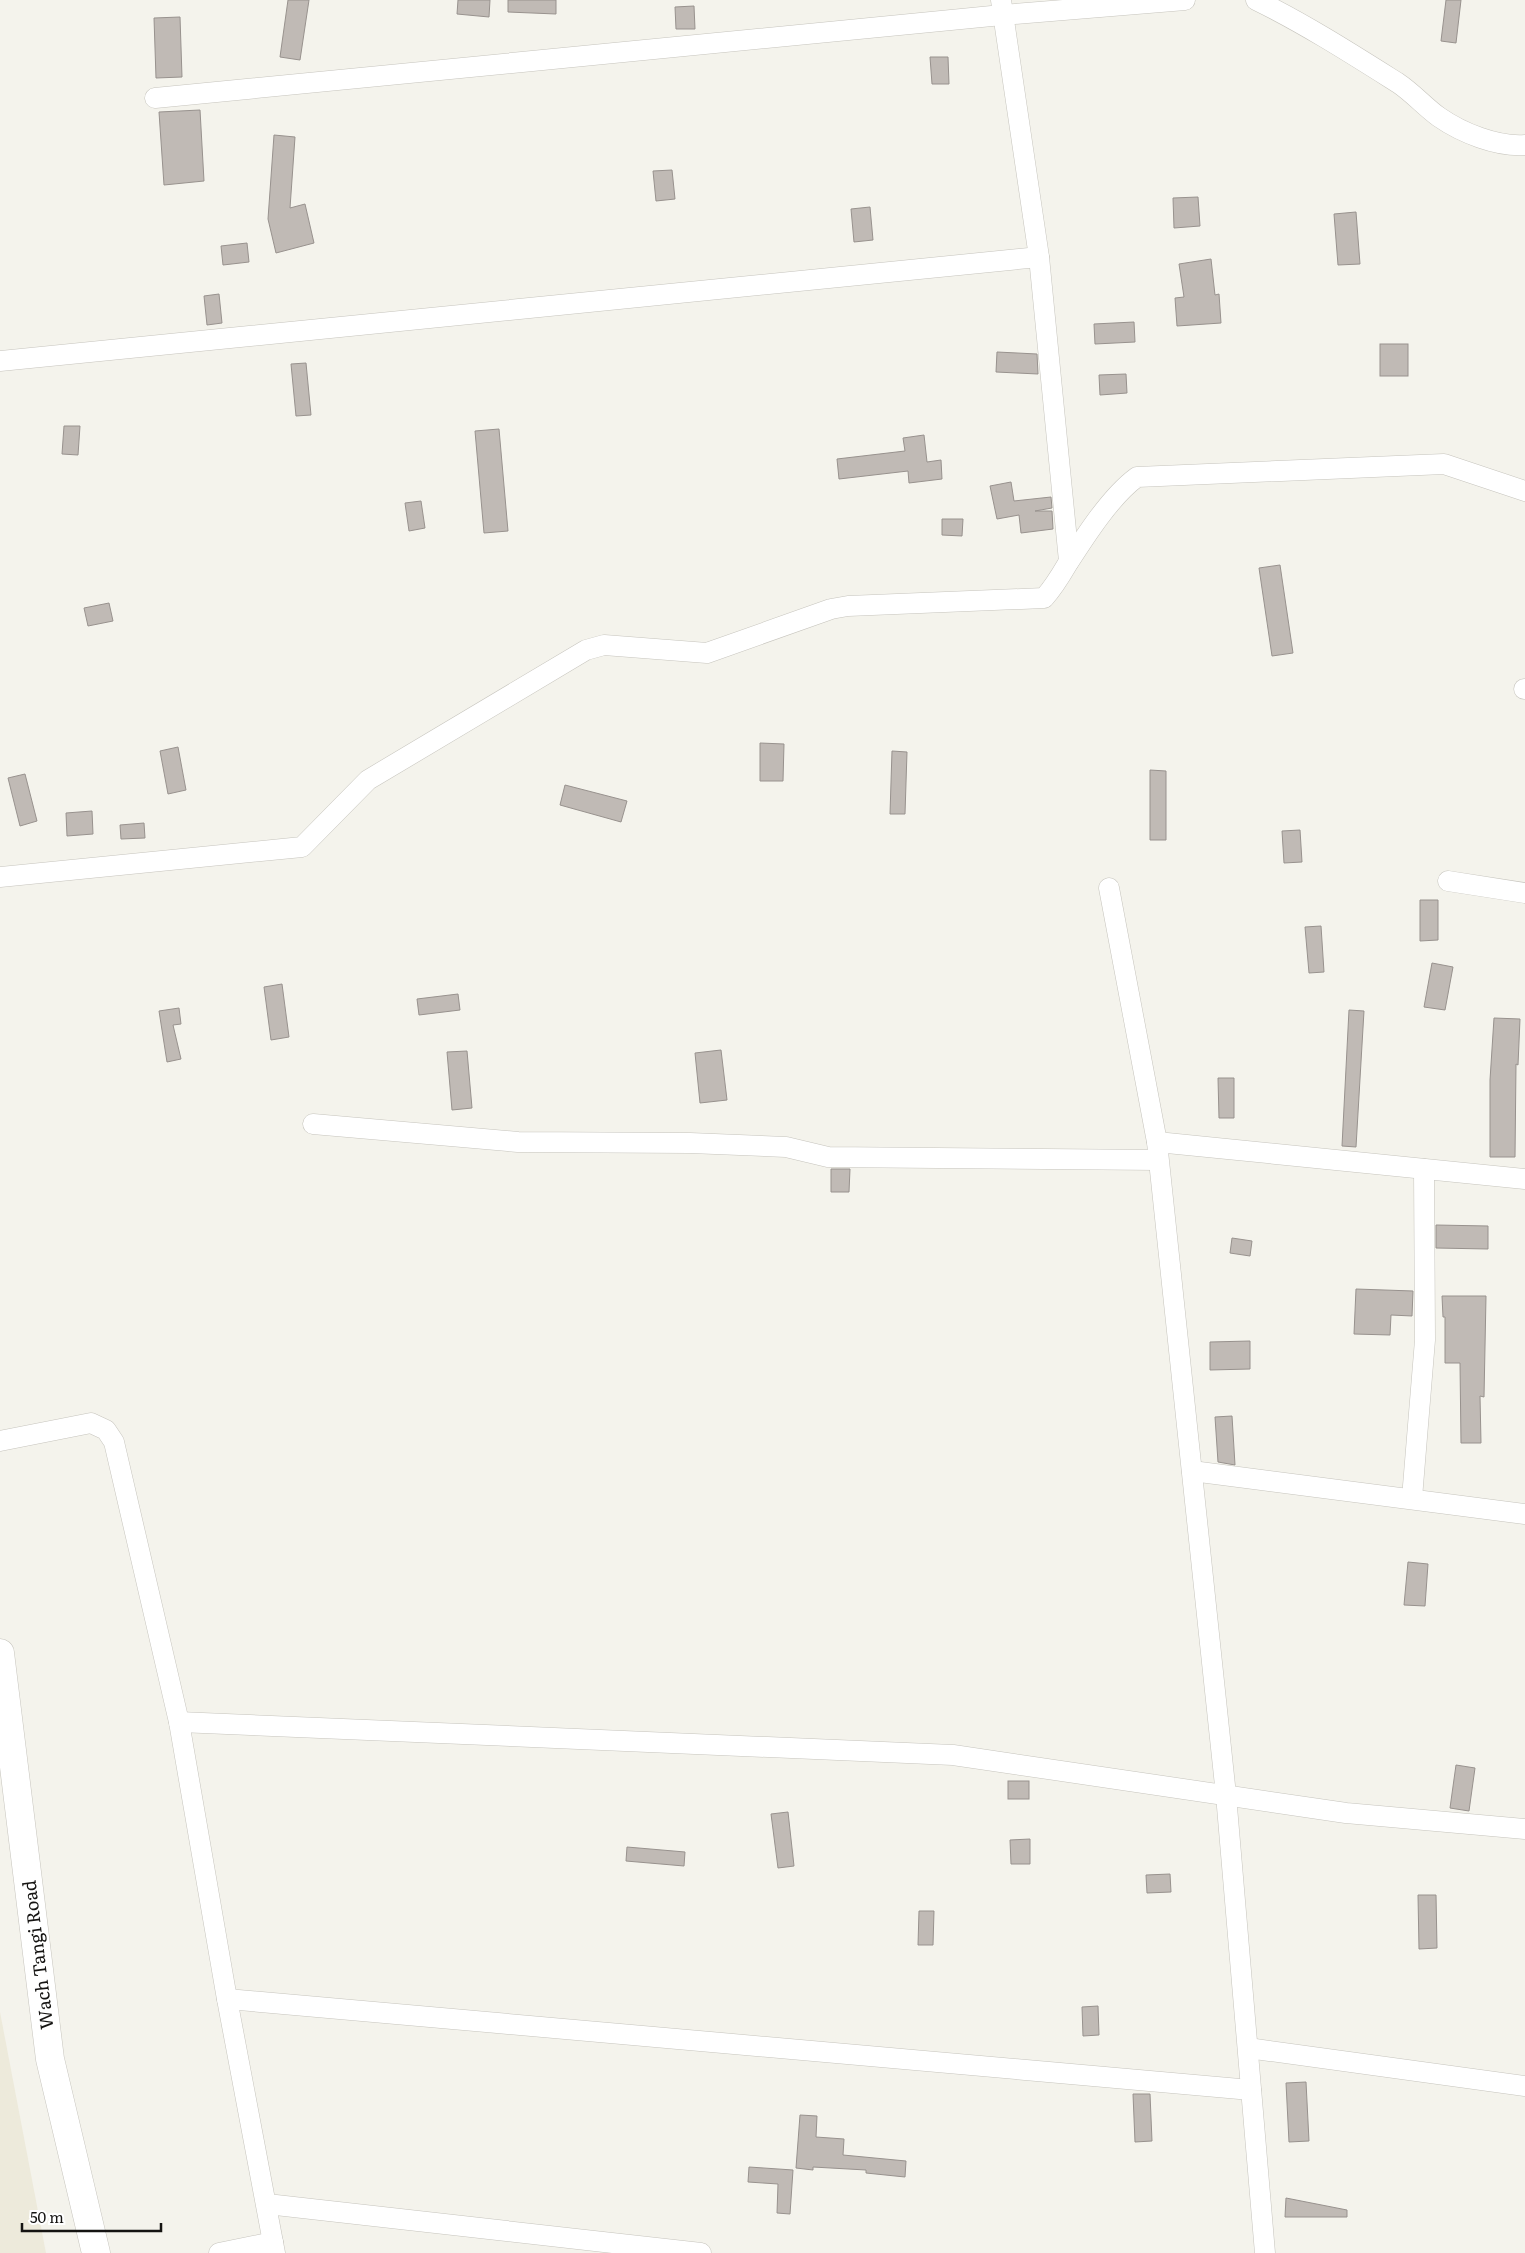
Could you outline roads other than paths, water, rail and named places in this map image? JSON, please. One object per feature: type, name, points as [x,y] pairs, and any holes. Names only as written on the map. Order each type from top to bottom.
[{"type":"main road","name":"Wach Tangi Road","points":[[0,1654],[50,2059],[96,2253]]},
{"type":"street","points":[[155,98],[1002,7],[1185,0]]},
{"type":"street","points":[[1256,0],[1285,14],[1400,85],[1441,118],[1486,140],[1509,146],[1525,145]]},
{"type":"street","points":[[1002,7],[1039,257],[1069,561]]},
{"type":"street","points":[[0,361],[1039,257]]},
{"type":"street","points":[[0,877],[302,848],[368,780],[596,646],[707,653],[831,609],[848,606],[1044,598],[1053,588],[1069,561],[1113,500],[1126,485],[1137,477],[1444,464],[1525,491]]},
{"type":"street","points":[[1448,881],[1525,893]]},
{"type":"street","points":[[1109,888],[1158,1151],[1226,1795],[1265,2253]]},
{"type":"street","points":[[313,1124],[518,1142],[690,1143],[786,1147],[828,1157],[1158,1151],[1424,1169],[1525,1179]]},
{"type":"street","points":[[1412,1498],[1425,1340],[1424,1169]]},
{"type":"street","points":[[0,1441],[91,1423],[106,1430],[114,1442],[179,1722],[227,2000],[274,2247],[219,2253]]},
{"type":"street","points":[[1192,1470],[1525,1514]]},
{"type":"street","points":[[179,1722],[953,1755],[1346,1813],[1525,1829]]},
{"type":"street","points":[[227,2000],[1251,2090]]},
{"type":"street","points":[[1248,2048],[1525,2086]]},
{"type":"street","points":[[267,2204],[701,2253]]}]
